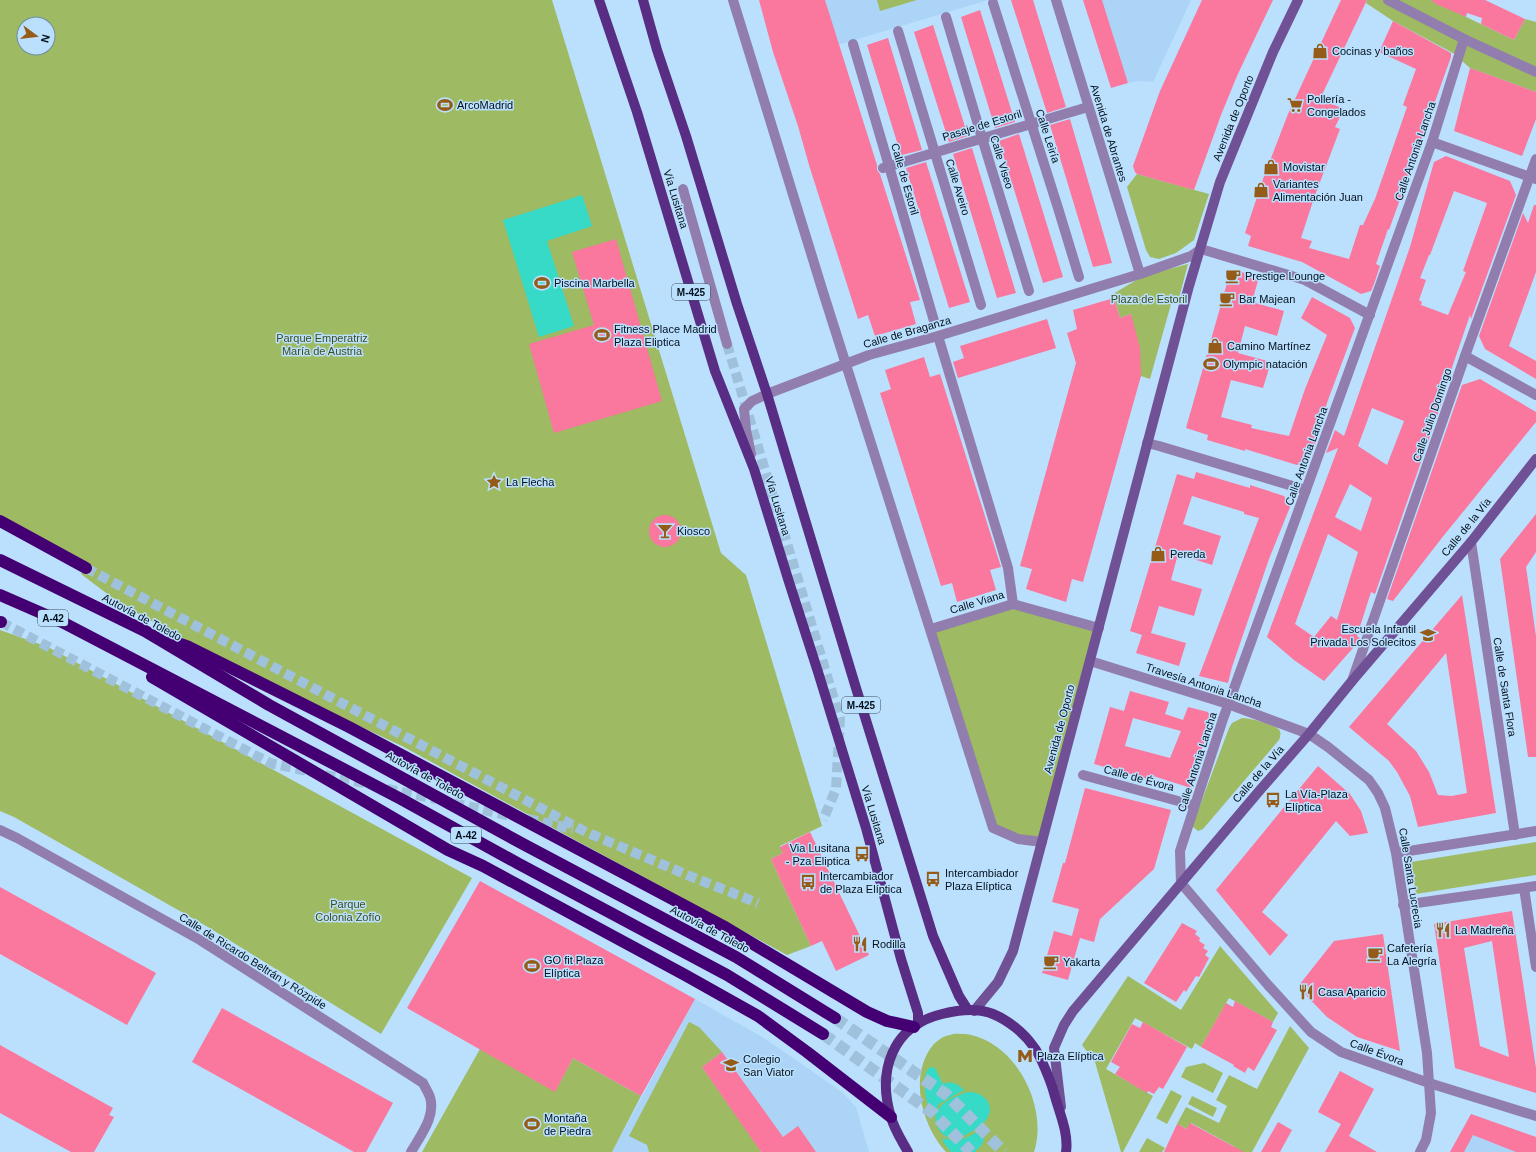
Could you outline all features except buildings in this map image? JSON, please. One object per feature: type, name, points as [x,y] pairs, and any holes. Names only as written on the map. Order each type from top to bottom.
[{"type":"highway","points":[[0,521],[86,568]]},
{"type":"highway","name":"Autovía de Toledo","points":[[0,560],[145,631],[269,705],[523,844],[736,957],[835,1018]]},
{"type":"highway","name":"A-42","points":[[0,595],[62,622],[106,644],[401,799],[526,868],[727,975],[823,1034]]},
{"type":"highway","points":[[145,631],[189,647],[348,727],[723,926],[867,1012],[887,1021],[916,1026]]},
{"type":"highway","points":[[106,644],[145,673],[448,850],[483,866],[758,1016],[891,1117]]},
{"type":"main road","name":"Vía Lusitana","points":[[599,0],[637,112],[715,371],[754,468],[866,828],[901,958],[918,1014],[916,1026]]},
{"type":"main road","name":"Vía Lusitana","points":[[643,0],[657,50],[686,136],[737,304],[767,394],[933,936],[959,996],[971,1010]]},
{"type":"main road","name":"Avenida de Oporto","points":[[971,1010],[998,982],[1013,951],[1189,286],[1220,182],[1273,52],[1298,0]]},
{"type":"main road","name":"Calle de la Vía","points":[[1064,1127],[1054,1048],[1064,1024],[1073,1011],[1309,734],[1352,680],[1471,542],[1536,459]]},
{"type":"main road","points":[[908,1152],[891,1117],[885,1082],[888,1062],[896,1045],[906,1032],[938,1015],[971,1010],[992,1014],[1000,1018],[1013,1026],[1034,1046],[1052,1086],[1067,1139],[1066,1152]]},
{"type":"street","points":[[733,0],[862,415],[993,828],[1018,839],[1042,842]]},
{"type":"street","name":"Avenida de Abrantes","points":[[1056,0],[1140,274]]},
{"type":"street","points":[[1388,0],[1464,39],[1536,72]]},
{"type":"street","name":"Calle Leiría","points":[[993,3],[1079,277]]},
{"type":"street","name":"Calle Viseo","points":[[946,17],[1029,291]]},
{"type":"street","name":"Calle Aveiro","points":[[898,30],[981,305]]},
{"type":"street","name":"Calle Antonia Lancha","points":[[1181,883],[1180,852],[1228,704],[1432,142],[1464,39]]},
{"type":"street","name":"Calle de Estoril","points":[[853,44],[886,167],[934,321]]},
{"type":"street","name":"Pasaje de Estoril","points":[[886,167],[1088,107]]},
{"type":"street","points":[[1432,142],[1533,178]]},
{"type":"street","name":"Calle Julio Domingo","points":[[1352,680],[1465,356],[1533,178],[1536,159]]},
{"type":"street","points":[[683,189],[727,344]]},
{"type":"street","points":[[1140,274],[1191,256],[1201,249],[1305,280],[1370,315]]},
{"type":"street","name":"Calle de Braganza","points":[[754,468],[746,430],[744,409],[752,401],[869,355],[938,336],[1140,274]]},
{"type":"street","points":[[938,336],[1008,568],[1012,604]]},
{"type":"street","points":[[1465,356],[1536,396]]},
{"type":"street","points":[[1147,443],[1306,490]]},
{"type":"street","name":"Calle de Santa Flora","points":[[1471,542],[1515,835]]},
{"type":"street","name":"Calle Viana","points":[[931,629],[1012,604],[1099,628]]},
{"type":"street","name":"Travesía Antonia Lancha","points":[[1090,661],[1228,704],[1309,734]]},
{"type":"street","name":"Calle Santa Lucrecia","points":[[1309,734],[1328,747],[1369,780],[1378,793],[1385,808],[1396,853],[1427,1053],[1431,1113],[1426,1140],[1420,1152]]},
{"type":"street","name":"Calle de Évora","points":[[1083,775],[1189,804]]},
{"type":"street","name":"Calle de Ricardo Beltrán y Rózpide","points":[[0,830],[18,838],[200,940],[406,1070],[423,1083],[430,1098],[431,1111],[427,1125],[411,1152]]},
{"type":"street","points":[[1396,853],[1536,831]]},
{"type":"street","name":"Calle Évora","points":[[1181,883],[1311,1032],[1341,1052],[1429,1083],[1536,1116]]},
{"type":"street","points":[[1403,905],[1536,886]]},
{"type":"street","points":[[1524,888],[1536,967]]},
{"type":"shaded area","points":[[825,0],[988,0],[838,45]]},
{"type":"shaded area","points":[[1102,0],[1191,0],[1153,82],[1139,81],[1128,83]]},
{"type":"shaded area","name":"Piscina Marbella","points":[[582,195],[592,226],[547,241],[574,326],[539,337],[503,220]]},
{"type":"shaded area","name":"Colegio San Viator","points":[[695,999],[764,1038],[842,1092],[856,1107],[869,1152],[612,1152]]},
{"type":"shaded area","points":[[930,1067],[935,1068],[943,1084],[949,1082],[955,1083],[964,1090],[939,1104],[933,1117],[931,1116],[924,1083],[927,1071]]},
{"type":"shaded area","points":[[967,1092],[973,1092],[983,1096],[987,1100],[990,1109],[989,1114],[986,1120],[973,1131],[957,1139],[946,1136],[941,1133],[936,1123],[935,1118],[937,1112],[945,1102]]},
{"type":"shaded area","points":[[1471,1114],[1536,1137],[1536,1152],[1450,1152]]},
{"type":"shaded area","points":[[982,1129],[984,1139],[976,1152],[951,1152],[943,1142],[943,1138],[959,1140]]},
{"type":"green space","name":"Parque Emperatriz María de Austria","points":[[0,0],[552,0],[721,553],[746,575],[822,826],[780,846],[783,853],[771,859],[811,946],[787,955],[402,746],[269,684],[225,661],[122,605],[81,574],[87,565],[0,515]]},
{"type":"green space","points":[[877,0],[917,0],[880,11]]},
{"type":"green space","points":[[1367,0],[1431,0],[1514,40],[1525,19],[1536,22],[1536,92],[1470,68],[1453,53],[1393,21],[1366,3]]},
{"type":"green space","points":[[1137,174],[1209,194],[1194,240],[1176,253],[1159,259],[1150,257],[1146,250],[1127,187]]},
{"type":"green space","name":"Plaza de Estoril","points":[[1188,264],[1179,298],[1173,297],[1150,379],[1141,376],[1131,314],[1120,318],[1113,294],[1143,276]]},
{"type":"green space","points":[[1013,604],[1099,628],[1042,842],[993,828],[931,629]]},
{"type":"green space","name":"Parque Colonia Zofío","points":[[0,630],[48,647],[472,878],[381,1034],[208,927],[14,817],[0,811]]},
{"type":"green space","points":[[1242,718],[1262,722],[1278,728],[1280,731],[1279,740],[1203,829],[1198,831],[1193,827],[1193,824],[1229,728],[1232,723]]},
{"type":"green space","points":[[1536,842],[1536,875],[1416,894],[1411,862]]},
{"type":"green space","points":[[1220,946],[1278,1013],[1273,1022],[1229,998],[1201,1047],[1195,1043],[1192,1049],[1135,1018],[1106,1069],[1153,1096],[1123,1152],[1121,1152],[1095,1062],[1082,1045],[1128,976],[1181,1010]]},
{"type":"green space","points":[[689,1022],[699,1027],[722,1052],[702,1067],[761,1151],[649,1152],[647,1145],[629,1136]]},
{"type":"green space","points":[[1290,1026],[1309,1048],[1252,1152],[1233,1152],[1235,1147],[1191,1123],[1187,1129],[1177,1124],[1186,1107],[1219,1123],[1227,1106],[1216,1100],[1229,1075],[1257,1089]]},
{"type":"green space","name":"Plaza Elíptica","points":[[953,1034],[965,1034],[983,1039],[999,1048],[1013,1062],[1024,1078],[1032,1096],[1037,1115],[1037,1134],[1034,1152],[946,1152],[938,1142],[926,1119],[922,1106],[920,1079],[922,1066],[927,1054],[939,1040]]},
{"type":"green space","name":"Montaña de Piedra","points":[[480,1049],[555,1091],[573,1058],[641,1096],[612,1152],[422,1152]]},
{"type":"green space","points":[[1204,1063],[1223,1073],[1213,1093],[1181,1077],[1186,1067]]},
{"type":"green space","points":[[1171,1090],[1182,1096],[1167,1124],[1156,1118]]},
{"type":"green space","points":[[1192,1096],[1217,1108],[1213,1117],[1188,1104]]},
{"type":"green space","points":[[1147,1138],[1165,1148],[1162,1152],[1139,1152]]},
{"type":"tunnel","points":[[727,344],[840,719],[836,789],[823,820]]},
{"type":"tunnel","points":[[86,568],[586,832],[758,903]]},
{"type":"tunnel","points":[[1,622],[270,763],[368,784]]},
{"type":"tunnel","points":[[387,789],[436,799]]},
{"type":"tunnel","points":[[454,803],[510,816]]},
{"type":"tunnel","points":[[528,819],[573,829]]},
{"type":"tunnel","points":[[835,1018],[947,1095],[1004,1152]]},
{"type":"tunnel","points":[[823,1034],[933,1113],[971,1152]]},
{"type":"place","name":"Cocinas y baños","points":[[1320,51]]},
{"type":"place","name":"ArcoMadrid","points":[[445,105]]},
{"type":"place","name":"Pollería - Congelados","points":[[1295,105]]},
{"type":"place","name":"Movistar","points":[[1271,167]]},
{"type":"place","name":"Variantes Alimentación Juan","points":[[1261,190]]},
{"type":"place","name":"Prestige Lounge","points":[[1233,276]]},
{"type":"place","name":"Piscina Marbella","points":[[542,283]]},
{"type":"place","name":"Bar Majean","points":[[1227,299]]},
{"type":"place","name":"Fitness Place Madrid Plaza Eliptica","points":[[602,335]]},
{"type":"place","name":"Camino Martínez","points":[[1215,346]]},
{"type":"place","name":"Olympic natación","points":[[1211,364]]},
{"type":"place","name":"La Flecha","points":[[494,482]]},
{"type":"place","name":"Kiosco","points":[[665,531]]},
{"type":"place","name":"Pereda","points":[[1158,554]]},
{"type":"place","name":"Escuela Infantil Privada Los Solecitos","points":[[1428,635]]},
{"type":"place","name":"La Vía-Plaza Elíptica","points":[[1273,800]]},
{"type":"place","name":"Via Lusitana - Pza Eliptica","points":[[862,854]]},
{"type":"place","name":"Intercambiador Plaza Elíptica","points":[[933,879]]},
{"type":"place","name":"Intercambiador de Plaza Elíptica","points":[[808,882]]},
{"type":"place","name":"La Madreña","points":[[1443,930]]},
{"type":"place","name":"Rodilla","points":[[860,944]]},
{"type":"place","name":"Cafetería La Alegría","points":[[1375,954]]},
{"type":"place","name":"Yakarta","points":[[1051,962]]},
{"type":"place","name":"GO fit Plaza Elíptica","points":[[532,966]]},
{"type":"place","name":"Casa Aparicio","points":[[1306,992]]},
{"type":"place","name":"Plaza Elíptica","points":[[1025,1056]]},
{"type":"place","name":"Colegio San Viator","points":[[731,1065]]},
{"type":"place","name":"Montaña de Piedra","points":[[532,1124]]}]
